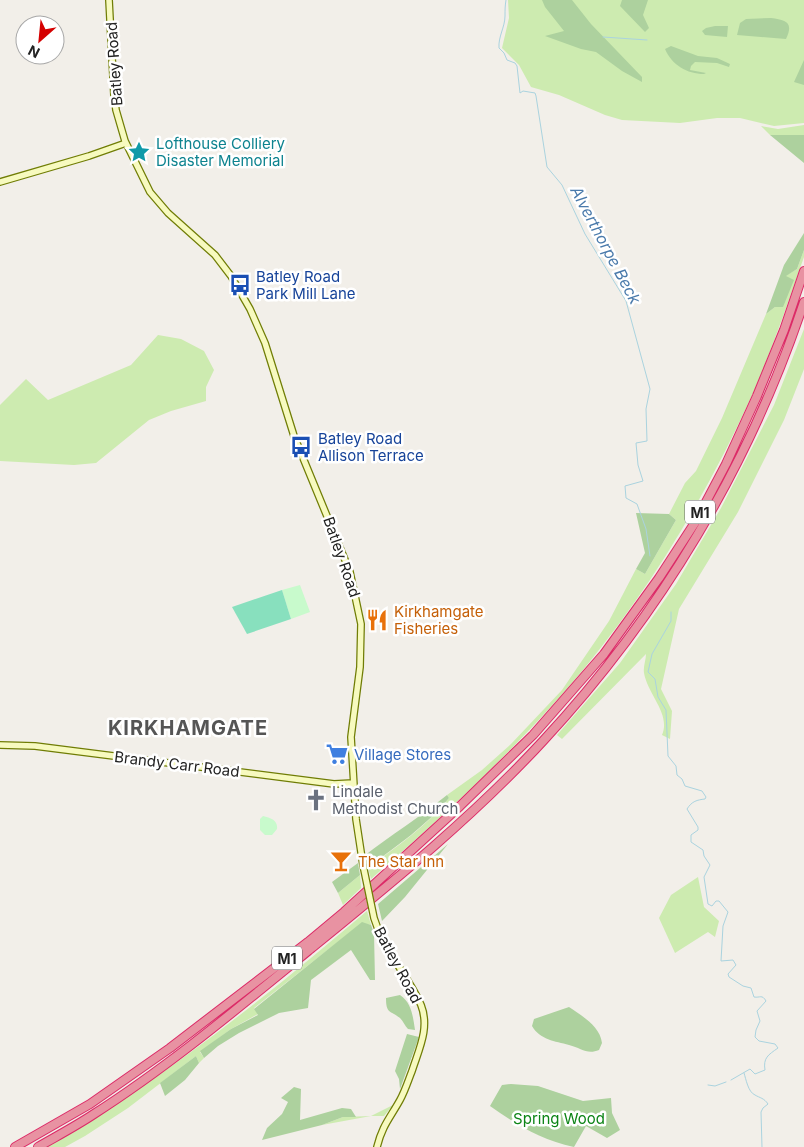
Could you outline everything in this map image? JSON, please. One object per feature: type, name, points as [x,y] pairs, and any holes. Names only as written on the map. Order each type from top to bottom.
[{"type":"highway","name":"M1","points":[[15,1147],[90,1104],[162,1054],[308,942],[344,912],[460,806],[544,723],[604,654],[659,578],[696,521],[726,464],[757,396],[784,330],[804,271]]},
{"type":"highway","name":"M1","points":[[38,1147],[94,1114],[169,1061],[240,1007],[386,888],[466,817],[541,744],[612,661],[666,587],[703,526],[734,471],[767,400],[794,333],[804,302]]},
{"type":"street","name":"Batley Road","points":[[109,0],[114,95],[116,110],[126,143],[154,197],[215,255],[231,276],[250,309],[265,343],[294,436],[350,572],[357,599],[362,634],[360,667],[351,737],[353,783],[362,865],[379,932],[388,953],[421,1006],[425,1028],[423,1040],[405,1089],[400,1101],[387,1120],[377,1147]]},
{"type":"street","points":[[0,182],[126,143]]},
{"type":"street","name":"Brandy Carr Road","points":[[0,745],[35,746],[334,784],[353,783]]},
{"type":"green space","points":[[508,0],[804,0],[804,123],[774,126],[740,118],[717,118],[680,123],[622,120],[605,115],[559,95],[531,87],[519,65],[502,48],[509,18]]},
{"type":"green space","points":[[542,0],[572,0],[591,24],[642,77],[642,82],[622,71],[596,52],[581,49],[545,36],[564,31],[545,7]]},
{"type":"green space","points":[[622,0],[648,0],[643,15],[649,28],[645,32],[620,6]]},
{"type":"green space","points":[[771,18],[784,21],[789,25],[786,39],[737,35],[740,23],[746,19]]},
{"type":"green space","points":[[715,26],[728,26],[727,37],[705,35],[702,31]]},
{"type":"green space","points":[[671,46],[698,56],[717,58],[730,64],[729,67],[717,63],[695,62],[690,70],[706,73],[698,74],[686,70],[676,64],[668,55],[665,49]]},
{"type":"green space","points":[[804,60],[804,85],[794,82]]},
{"type":"green space","points":[[804,125],[804,135],[770,135],[761,126],[778,129]]},
{"type":"green space","points":[[770,135],[804,135],[804,163]]},
{"type":"green space","points":[[804,233],[804,250],[797,269],[786,276],[794,280],[783,307],[775,307],[766,314],[784,265]]},
{"type":"green space","points":[[804,250],[804,257],[768,358],[735,431],[693,510],[621,622],[565,691],[519,741],[422,834],[371,879],[368,867],[401,844],[421,827],[449,798],[447,795],[482,770],[511,744],[562,690],[609,621],[636,569],[645,574],[676,520],[669,514],[685,483],[696,471],[722,418],[766,314],[775,307],[785,276],[797,269]]},
{"type":"green space","points":[[804,329],[804,369],[784,420],[738,512],[679,609],[661,689],[672,711],[670,739],[662,735],[664,720],[646,681],[644,671],[646,654],[562,739],[557,735],[620,663],[676,584],[721,508],[774,405]]},
{"type":"green space","points":[[158,335],[181,339],[204,351],[214,370],[206,387],[206,401],[171,411],[149,420],[96,463],[74,465],[0,461],[0,405],[26,379],[48,400],[131,365]]},
{"type":"green space","points":[[636,513],[669,514],[676,520],[645,574],[636,569],[645,553]]},
{"type":"green space","points":[[300,585],[310,612],[291,619],[282,590]]},
{"type":"green space","points":[[282,590],[291,619],[247,634],[232,607]]},
{"type":"green space","points":[[447,795],[449,798],[421,827],[368,867],[364,856]]},
{"type":"green space","points":[[263,816],[276,823],[277,829],[272,835],[265,835],[260,830],[260,819]]},
{"type":"green space","points":[[448,844],[405,897],[382,921],[378,904]]},
{"type":"green space","points":[[358,863],[360,875],[338,893],[332,882]]},
{"type":"green space","points":[[360,875],[361,888],[343,905],[338,893]]},
{"type":"green space","points":[[698,877],[704,907],[719,921],[715,937],[708,932],[675,953],[659,918],[671,895]]},
{"type":"green space","points":[[367,911],[371,925],[362,923],[254,1008],[258,1014],[231,1029],[200,1052],[204,1058],[199,1063],[196,1056],[128,1108],[85,1136],[65,1147],[47,1147],[90,1121],[172,1066],[291,975]]},
{"type":"green space","points":[[362,922],[371,925],[374,933],[375,980],[370,980],[351,950],[311,980],[308,1008],[279,1013],[239,1033],[218,1046],[204,1058],[200,1051],[231,1029],[258,1015],[254,1009]]},
{"type":"green space","points":[[400,995],[407,1002],[413,1015],[415,1030],[408,1029],[400,1018],[388,1009],[386,998]]},
{"type":"green space","points":[[569,1007],[590,1022],[598,1031],[602,1043],[599,1050],[587,1051],[548,1039],[535,1031],[532,1026],[534,1019]]},
{"type":"green space","points":[[407,1034],[419,1037],[400,1089],[399,1079],[395,1071]]},
{"type":"green space","points":[[196,1056],[199,1063],[185,1080],[165,1096],[160,1083]]},
{"type":"green space","name":"Spring Wood","points":[[502,1085],[538,1086],[583,1101],[611,1098],[612,1113],[620,1130],[607,1138],[586,1126],[574,1147],[540,1136],[490,1106]]},
{"type":"green space","points":[[294,1087],[301,1089],[300,1120],[342,1108],[351,1109],[356,1117],[343,1117],[322,1125],[262,1140],[267,1128],[282,1114],[288,1102],[281,1098]]},
{"type":"green space","points":[[393,1105],[384,1116],[371,1116]]},
{"type":"green space","points":[[371,1116],[322,1125],[343,1117]]},
{"type":"waterway","name":"Alverthorpe Beck","points":[[506,0],[505,20],[499,48],[507,60],[515,63],[517,66],[520,93],[523,91],[535,93],[547,167],[562,185],[585,234],[626,301],[650,389],[646,409],[647,441],[636,443],[638,465],[643,481],[625,486],[626,498],[637,504],[646,529],[650,556]]},
{"type":"waterway","points":[[603,37],[647,40]]},
{"type":"waterway","points":[[671,612],[671,621],[652,654],[648,672],[655,679],[658,697],[666,710],[668,756],[676,766],[677,775],[682,779],[685,786],[702,791],[706,797],[705,799],[697,800],[687,809],[698,827],[698,830],[691,835],[691,842],[703,850],[704,856],[710,865],[704,877],[708,904],[712,906],[716,901],[719,901],[728,912],[723,926],[721,961],[733,960],[736,965],[728,974],[729,977],[743,986],[751,988],[754,997],[765,999],[766,1001],[757,1011],[760,1021],[755,1037],[759,1041],[775,1044],[778,1048],[767,1057],[765,1070],[755,1074],[750,1069],[731,1080]]},
{"type":"waterway","points":[[744,1073],[751,1091],[768,1104],[761,1112],[762,1147]]},
{"type":"waterway","points":[[708,1085],[715,1086],[726,1082]]},
{"type":"place","name":"Lofthouse Colliery Disaster Memorial","points":[[139,152]]},
{"type":"place","name":"Batley Road Park Mill Lane","points":[[240,285]]},
{"type":"place","name":"Batley Road Allison Terrace","points":[[301,447]]},
{"type":"place","name":"Kirkhamgate Fisheries","points":[[377,620]]},
{"type":"place","name":"Village Stores","points":[[337,754]]},
{"type":"place","name":"Lindale Methodist Church","points":[[316,800]]},
{"type":"place","name":"The Star Inn","points":[[341,861]]},
{"type":"district","name":"KIRKHAMGATE","points":[[188,728]]}]
